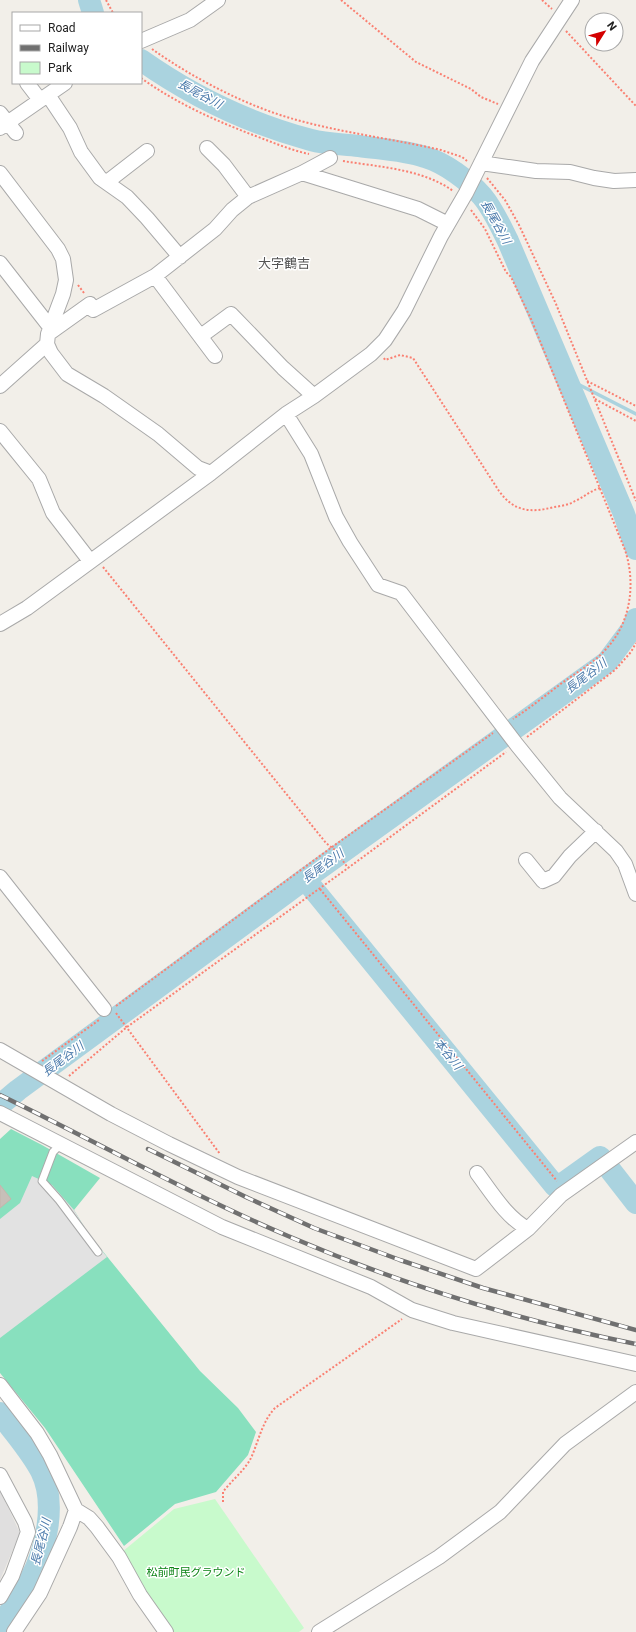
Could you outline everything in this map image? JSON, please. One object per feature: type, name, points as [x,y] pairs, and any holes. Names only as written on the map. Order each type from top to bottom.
[{"type":"street","points":[[144,43],[190,20],[218,0]]},
{"type":"street","points":[[0,624],[27,608],[211,472],[286,414],[314,396],[371,354],[385,340],[404,311],[532,61],[572,0]]},
{"type":"street","points":[[28,84],[44,97],[70,128],[81,152],[100,178],[132,202],[180,257]]},
{"type":"street","points":[[6,124],[63,84]]},
{"type":"street","points":[[207,148],[224,165],[248,197]]},
{"type":"street","points":[[107,182],[147,151]]},
{"type":"street","points":[[0,386],[48,335],[90,304],[94,310],[155,276],[215,229],[232,210],[248,197],[302,173],[330,158]]},
{"type":"street","points":[[478,168],[570,172],[614,181],[636,180]]},
{"type":"street","points":[[0,173],[64,259],[66,280],[63,294],[48,335]]},
{"type":"street","points":[[302,173],[418,209],[448,224]]},
{"type":"street","points":[[0,263],[48,335],[51,353],[67,374],[78,382],[104,396],[158,434],[198,468],[211,472]]},
{"type":"street","points":[[155,276],[215,356]]},
{"type":"street","points":[[201,336],[231,314],[283,368],[314,396]]},
{"type":"street","points":[[286,414],[311,454],[342,529],[378,585],[401,593],[515,743],[560,798],[612,847],[625,864],[636,894]]},
{"type":"street","points":[[0,431],[39,479],[53,513],[93,559]]},
{"type":"street","points":[[526,860],[543,880],[554,876],[570,856],[596,831]]},
{"type":"street","points":[[0,877],[108,1012]]},
{"type":"street","points":[[0,1050],[169,1144],[238,1177],[476,1269],[528,1229],[566,1192],[636,1143]]},
{"type":"street","points":[[6,1116],[222,1227],[371,1288],[412,1310],[453,1323],[636,1364]]},
{"type":"street","points":[[477,1173],[510,1216],[519,1224],[528,1229]]},
{"type":"street","points":[[0,1385],[38,1433],[76,1510],[89,1518],[98,1527],[119,1557],[140,1595],[166,1632]]},
{"type":"street","points":[[319,1632],[432,1561],[500,1512],[566,1444],[636,1392]]},
{"type":"street","points":[[0,1474],[25,1522],[28,1532],[12,1576],[0,1597]]},
{"type":"street","points":[[14,1632],[40,1593],[70,1528],[76,1510]]},
{"type":"lane","points":[[61,1144],[53,1152],[42,1181],[98,1252]]},
{"type":"path","points":[[106,0],[112,12]]},
{"type":"path","points":[[341,0],[416,62],[471,89],[481,97],[508,108]]},
{"type":"path","points":[[557,21],[636,106]]},
{"type":"path","points":[[144,43],[168,61],[212,85],[254,105],[296,120],[441,150],[462,157],[478,168],[505,200],[519,225],[556,304],[636,501]]},
{"type":"path","points":[[33,1069],[332,847],[503,727],[596,658],[613,640],[624,620],[630,604],[633,589],[630,562],[531,319],[511,277],[506,272],[485,229],[464,196],[443,184],[414,173],[305,154],[278,145],[185,106],[159,91],[142,79]]},
{"type":"path","points":[[66,280],[81,287],[90,304]]},
{"type":"path","points":[[377,347],[385,360],[400,355],[413,358],[499,492],[511,504],[528,510],[547,509],[575,502],[591,491],[600,488]]},
{"type":"path","points":[[587,380],[636,406]]},
{"type":"path","points":[[593,397],[636,421]]},
{"type":"path","points":[[93,559],[326,843],[335,850],[348,868]]},
{"type":"path","points":[[58,1083],[126,1026],[320,889],[615,670],[631,652],[636,643]]},
{"type":"path","points":[[320,889],[566,1192]]},
{"type":"path","points":[[108,1012],[126,1026],[224,1158]]},
{"type":"path","points":[[223,1502],[222,1492],[250,1459],[267,1416],[275,1408],[315,1381],[412,1310]]},
{"type":"shaded area","points":[[32,1176],[52,1185],[74,1210],[88,1233],[107,1257],[0,1338],[0,1219],[20,1203]]},
{"type":"shaded area","points":[[0,1490],[20,1533],[0,1580]]},
{"type":"green space","points":[[11,1129],[100,1178],[74,1210],[88,1233],[200,1371],[238,1408],[256,1432],[248,1455],[216,1492],[175,1504],[124,1546],[45,1428],[0,1373],[0,1139]]},
{"type":"green space","name":"松前町民グラウンド","points":[[215,1499],[304,1628],[299,1632],[172,1632],[148,1601],[122,1552],[174,1509]]},
{"type":"building","points":[[0,1185],[11,1199],[0,1208]]},
{"type":"waterway","name":"長尾谷川","points":[[89,0],[93,12]]},
{"type":"waterway","name":"長尾谷川","points":[[142,61],[201,97],[266,126],[317,141],[392,150],[425,157],[448,168],[463,178],[476,190],[490,206],[508,241],[624,514],[636,549]]},
{"type":"waterway","points":[[566,378],[636,414]]},
{"type":"waterway","name":"長尾谷川","points":[[0,1105],[18,1090],[305,879],[607,662],[633,627],[636,619]]},
{"type":"waterway","name":"本谷川","points":[[305,879],[555,1186],[565,1182],[600,1157],[602,1159]]},
{"type":"waterway","name":"本谷川","points":[[608,1167],[636,1203]]},
{"type":"waterway","name":"長尾谷川","points":[[0,1413],[27,1448],[41,1471],[46,1484],[49,1512],[45,1541],[36,1568],[23,1592],[0,1626]]},
{"type":"railway","points":[[0,1095],[251,1220],[373,1270],[503,1312],[547,1324],[636,1344]]},
{"type":"railway","points":[[148,1149],[248,1198],[314,1228],[400,1260],[483,1288],[636,1330]]},
{"type":"district","name":"大字鶴吉","points":[[284,263]]}]
